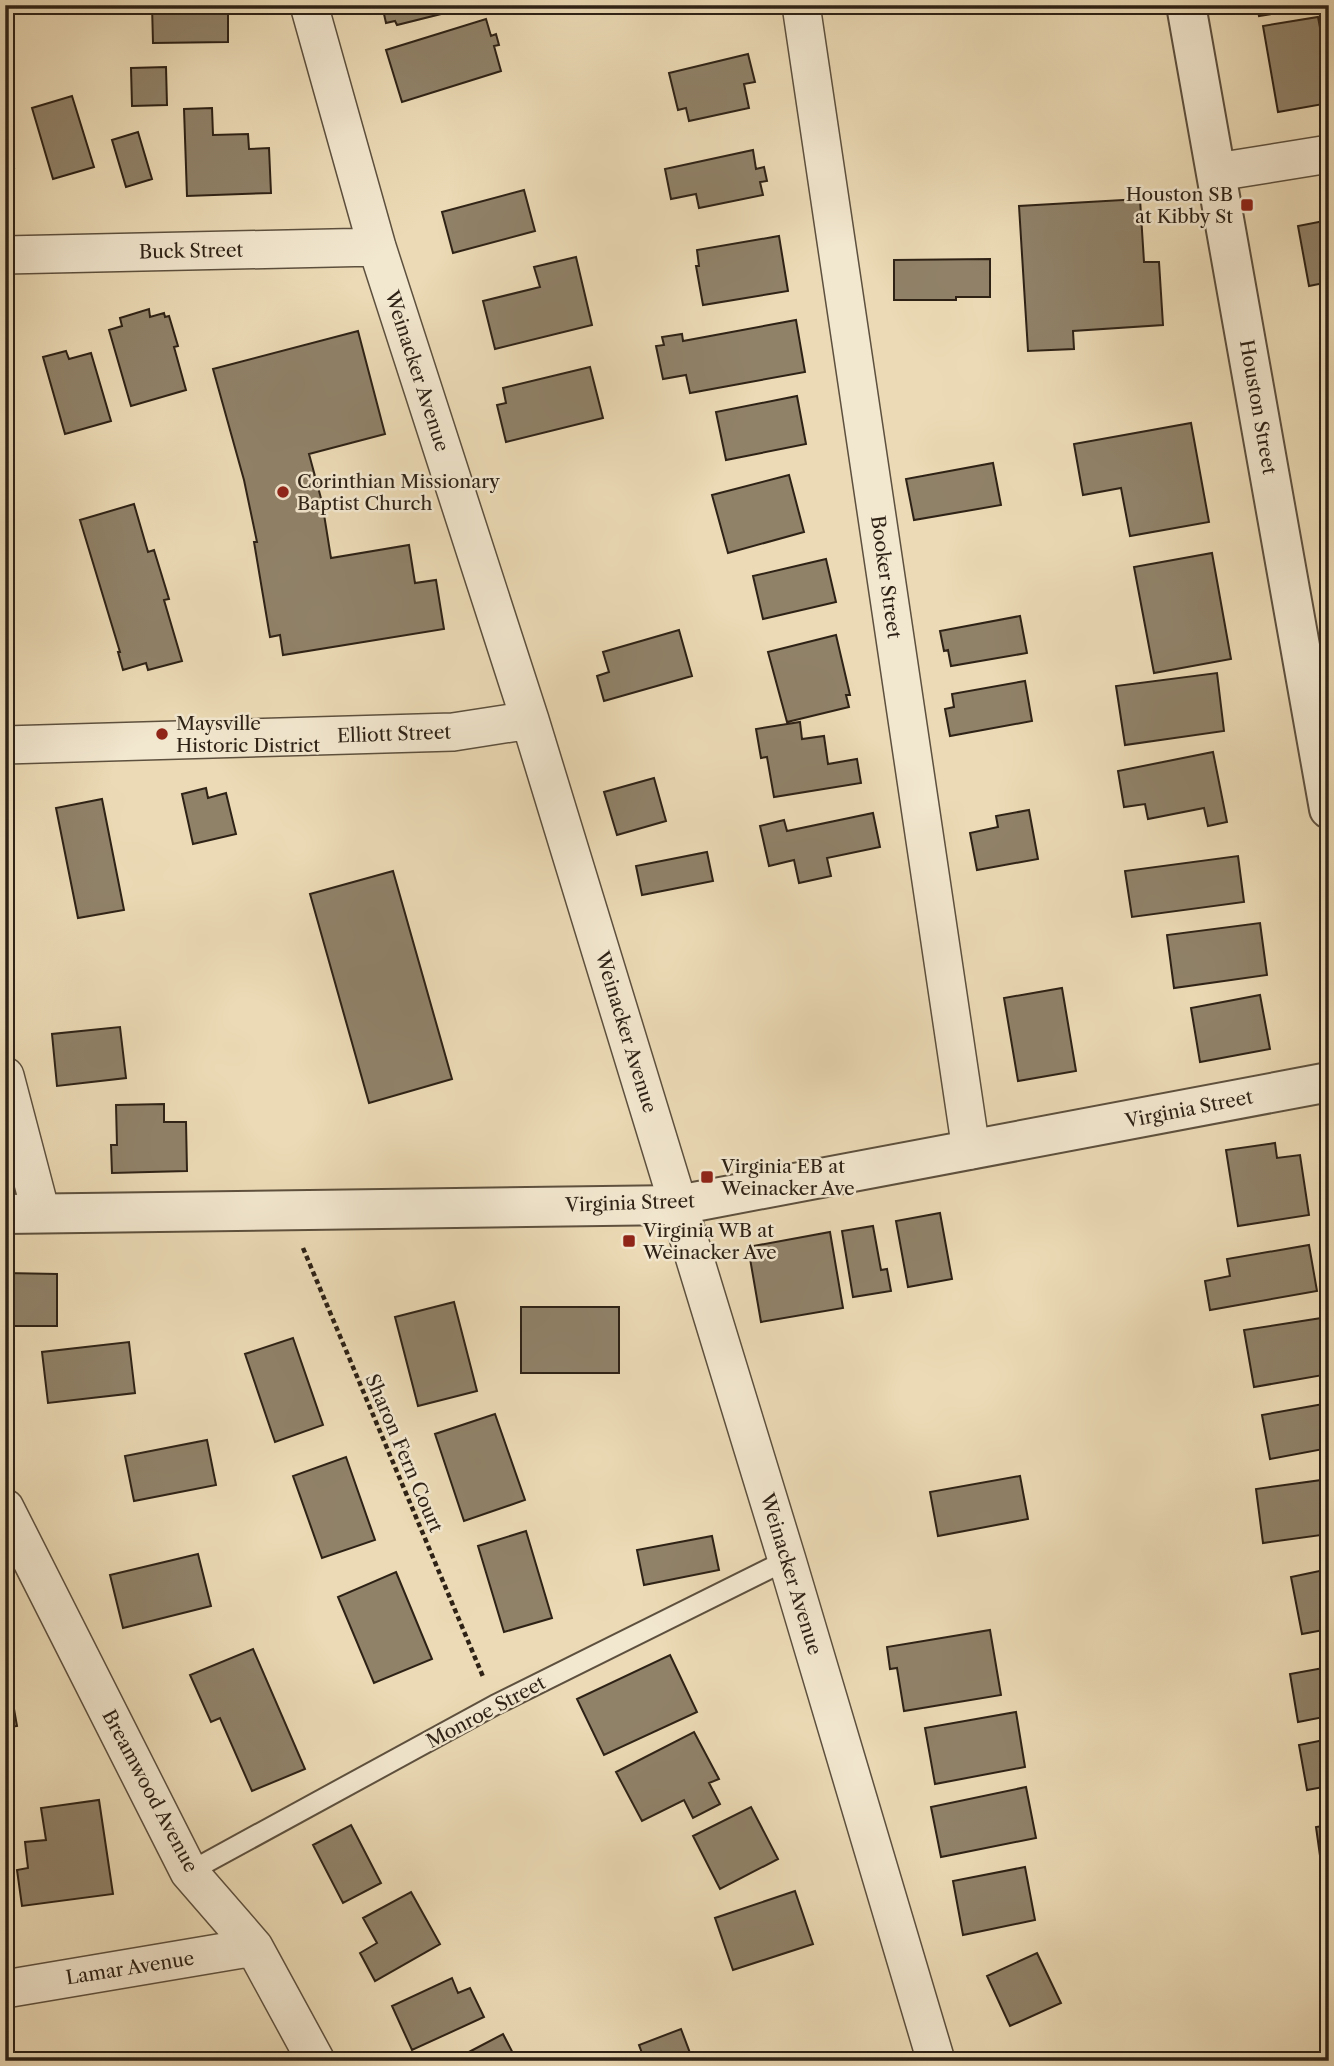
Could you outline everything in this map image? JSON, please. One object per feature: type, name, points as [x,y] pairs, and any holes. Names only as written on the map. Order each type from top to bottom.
[{"type":"street","name":"Weinacker Avenue","points":[[309,5],[377,247],[530,720],[787,1560],[936,2061]]},
{"type":"street","name":"Booker Street","points":[[801,5],[971,1150]]},
{"type":"street","name":"Houston Street","points":[[1186,5],[1323,745],[1329,808]]},
{"type":"street","points":[[1217,172],[1329,154]]},
{"type":"street","name":"Buck Street","points":[[5,255],[377,247]]},
{"type":"street","name":"Elliott Street","points":[[5,745],[453,732],[530,720]]},
{"type":"street","points":[[5,1076],[23,1214]]},
{"type":"street","name":"Virginia Street","points":[[23,1214],[678,1205],[1329,1082]]},
{"type":"street","name":"Breamwood Avenue","points":[[5,1508],[189,1872],[254,1947],[316,2061]]},
{"type":"street","name":"Lamar Avenue","points":[[5,1989],[254,1947]]},
{"type":"lane","name":"Monroe Street","points":[[189,1872],[495,1705],[787,1560]]},
{"type":"path","name":"Sharon Fern Court","points":[[296,1209],[304,1252],[495,1705]]},
{"type":"building","points":[[152,5],[228,5],[228,42],[153,43]]},
{"type":"building","points":[[382,5],[469,7],[397,25],[395,21],[386,23]]},
{"type":"building","points":[[993,5],[1092,5],[1092,9]]},
{"type":"building","points":[[1257,5],[1317,5],[1317,7],[1259,16]]},
{"type":"building","points":[[1318,17],[1329,75],[1329,103],[1278,112],[1263,26]]},
{"type":"building","points":[[486,19],[491,36],[496,34],[499,45],[494,46],[501,71],[402,102],[386,50]]},
{"type":"building","points":[[748,54],[755,82],[744,84],[749,108],[689,121],[686,108],[678,110],[669,73]]},
{"type":"building","points":[[166,67],[167,105],[132,106],[131,68]]},
{"type":"building","points":[[72,96],[94,167],[53,179],[32,108]]},
{"type":"building","points":[[212,108],[213,135],[248,134],[249,149],[269,148],[271,193],[187,196],[184,109]]},
{"type":"building","points":[[138,132],[152,179],[126,187],[112,140]]},
{"type":"building","points":[[5,139],[14,168],[5,171]]},
{"type":"building","points":[[753,150],[756,169],[764,167],[767,181],[760,182],[763,195],[699,208],[696,194],[671,199],[665,169]]},
{"type":"building","points":[[524,190],[535,231],[453,253],[442,212]]},
{"type":"building","points":[[1140,199],[1144,262],[1159,262],[1163,325],[1073,331],[1074,349],[1028,351],[1019,206]]},
{"type":"building","points":[[1329,220],[1329,282],[1309,286],[1298,226]]},
{"type":"building","points":[[779,236],[788,291],[703,305],[696,266],[699,266],[697,250]]},
{"type":"building","points":[[576,257],[592,325],[495,349],[483,301],[540,287],[534,267]]},
{"type":"building","points":[[990,259],[990,297],[894,300],[894,260]]},
{"type":"building","points":[[149,309],[150,317],[164,313],[165,317],[169,316],[186,390],[131,406],[109,330],[122,326],[120,318]]},
{"type":"building","points":[[796,320],[805,372],[690,393],[686,375],[663,379],[656,346],[664,345],[662,337],[682,334],[683,341]]},
{"type":"building","name":"Corinthian Missionary Baptist Church","points":[[358,331],[385,434],[309,454],[322,502],[331,558],[409,545],[415,583],[436,580],[444,629],[283,655],[280,635],[270,637],[254,542],[257,542],[244,480],[213,369]]},
{"type":"building","points":[[66,351],[69,359],[91,353],[111,421],[65,434],[43,357]]},
{"type":"building","points":[[1329,361],[1329,410],[1322,362]]},
{"type":"building","points":[[590,367],[603,418],[506,442],[497,405],[506,403],[503,388]]},
{"type":"building","points":[[797,396],[806,444],[726,460],[716,412]]},
{"type":"building","points":[[1191,423],[1209,522],[1130,536],[1121,488],[1083,495],[1074,444]]},
{"type":"building","points":[[993,463],[1001,505],[914,520],[906,479]]},
{"type":"building","points":[[789,475],[804,532],[728,553],[712,495]]},
{"type":"building","points":[[134,504],[148,552],[154,550],[169,599],[164,600],[182,661],[148,670],[146,663],[123,670],[80,520]]},
{"type":"building","points":[[1212,553],[1231,659],[1154,673],[1134,567]]},
{"type":"building","points":[[826,559],[836,602],[763,619],[753,576]]},
{"type":"building","points":[[1020,616],[1027,653],[951,666],[948,650],[944,651],[940,631]]},
{"type":"building","points":[[679,630],[692,676],[604,701],[597,676],[609,672],[603,652]]},
{"type":"building","points":[[836,635],[850,695],[846,695],[849,707],[787,722],[768,652]]},
{"type":"building","points":[[1217,673],[1224,731],[1125,745],[1116,686]]},
{"type":"building","points":[[1025,681],[1032,721],[950,736],[945,709],[954,707],[952,694]]},
{"type":"building","points":[[800,722],[802,739],[824,736],[828,764],[857,759],[861,783],[774,797],[767,757],[761,758],[756,729]]},
{"type":"building","points":[[1213,752],[1227,822],[1208,826],[1204,808],[1148,819],[1145,804],[1124,807],[1118,771]]},
{"type":"building","points":[[654,778],[666,821],[617,835],[604,792]]},
{"type":"building","points":[[206,788],[208,798],[226,793],[236,834],[193,844],[182,794]]},
{"type":"building","points":[[102,799],[124,910],[78,918],[56,808]]},
{"type":"building","points":[[1029,810],[1038,859],[977,870],[970,833],[998,827],[996,816]]},
{"type":"building","points":[[873,813],[880,847],[827,858],[831,876],[799,883],[794,860],[769,866],[760,826],[784,820],[787,831]]},
{"type":"building","points":[[707,852],[713,881],[642,895],[636,866]]},
{"type":"building","points":[[1238,856],[1244,902],[1132,917],[1125,871]]},
{"type":"building","points":[[393,871],[452,1079],[369,1103],[310,894]]},
{"type":"building","points":[[1260,923],[1267,975],[1174,988],[1167,935]]},
{"type":"building","points":[[1062,988],[1076,1071],[1018,1081],[1004,998]]},
{"type":"building","points":[[1260,995],[1270,1049],[1200,1062],[1191,1008]]},
{"type":"building","points":[[120,1027],[126,1078],[57,1086],[52,1034]]},
{"type":"building","points":[[164,1104],[164,1122],[186,1122],[187,1171],[112,1173],[111,1145],[117,1145],[116,1105]]},
{"type":"building","points":[[1275,1143],[1277,1158],[1300,1155],[1309,1215],[1238,1226],[1226,1150]]},
{"type":"building","points":[[940,1213],[952,1279],[908,1287],[896,1221]]},
{"type":"building","points":[[873,1226],[881,1270],[887,1269],[891,1291],[853,1297],[842,1231]]},
{"type":"building","points":[[830,1232],[843,1308],[761,1322],[748,1247]]},
{"type":"building","points":[[1309,1245],[1317,1291],[1210,1310],[1205,1281],[1230,1276],[1227,1259]]},
{"type":"building","points":[[5,1273],[57,1274],[57,1326],[5,1326]]},
{"type":"building","points":[[454,1302],[477,1391],[418,1406],[395,1317]]},
{"type":"building","points":[[521,1307],[619,1307],[619,1373],[521,1373]]},
{"type":"building","points":[[1328,1317],[1329,1374],[1254,1387],[1244,1330]]},
{"type":"building","points":[[293,1338],[323,1425],[275,1442],[245,1354]]},
{"type":"building","points":[[129,1342],[135,1393],[48,1403],[42,1352]]},
{"type":"building","points":[[1329,1403],[1329,1448],[1270,1459],[1262,1415]]},
{"type":"building","points":[[495,1414],[525,1500],[464,1521],[435,1434]]},
{"type":"building","points":[[207,1440],[216,1485],[134,1501],[125,1456]]},
{"type":"building","points":[[346,1457],[375,1540],[322,1558],[293,1476]]},
{"type":"building","points":[[1020,1476],[1028,1519],[938,1536],[930,1492]]},
{"type":"building","points":[[1329,1479],[1329,1534],[1263,1543],[1256,1489]]},
{"type":"building","points":[[526,1531],[552,1618],[504,1632],[478,1546]]},
{"type":"building","points":[[712,1536],[719,1570],[644,1585],[637,1550]]},
{"type":"building","points":[[198,1554],[211,1606],[123,1628],[110,1575]]},
{"type":"building","points":[[1329,1569],[1329,1629],[1302,1634],[1291,1577]]},
{"type":"building","points":[[396,1572],[432,1659],[374,1683],[338,1597]]},
{"type":"building","points":[[990,1630],[1001,1695],[904,1711],[897,1668],[890,1669],[887,1647]]},
{"type":"building","points":[[253,1649],[305,1769],[252,1791],[220,1718],[211,1722],[190,1675]]},
{"type":"building","points":[[670,1655],[697,1712],[604,1755],[577,1699]]},
{"type":"building","points":[[1329,1667],[1329,1716],[1298,1722],[1290,1674]]},
{"type":"building","points":[[5,1675],[8,1675],[17,1726],[5,1728]]},
{"type":"building","points":[[1016,1712],[1025,1767],[935,1784],[925,1728]]},
{"type":"building","points":[[694,1732],[719,1779],[709,1783],[720,1804],[693,1818],[684,1800],[642,1821],[616,1772]]},
{"type":"building","points":[[1329,1739],[1329,1786],[1307,1790],[1299,1745]]},
{"type":"building","points":[[1026,1787],[1036,1838],[941,1857],[931,1807]]},
{"type":"building","points":[[99,1800],[113,1894],[22,1906],[17,1870],[28,1868],[25,1842],[46,1840],[41,1808]]},
{"type":"building","points":[[751,1807],[778,1859],[720,1889],[693,1836]]},
{"type":"building","points":[[351,1825],[381,1883],[343,1903],[313,1845]]},
{"type":"building","points":[[1329,1825],[1329,1905],[1327,1906],[1316,1827]]},
{"type":"building","points":[[1025,1867],[1035,1920],[963,1935],[953,1881]]},
{"type":"building","points":[[795,1891],[813,1944],[733,1970],[715,1918]]},
{"type":"building","points":[[411,1892],[440,1944],[375,1981],[360,1953],[377,1943],[363,1918]]},
{"type":"building","points":[[1037,1953],[1061,2003],[1010,2026],[987,1976]]},
{"type":"building","points":[[452,1978],[458,1993],[470,1988],[484,2017],[412,2050],[392,2006]]},
{"type":"building","points":[[681,2029],[693,2061],[645,2061],[639,2045]]},
{"type":"building","points":[[503,2034],[517,2061],[452,2061],[467,2053]]},
{"type":"building","points":[[5,2037],[6,2039],[10,2061],[5,2061]]},
{"type":"building","points":[[236,2053],[237,2061],[196,2061]]},
{"type":"place","name":"Houston SB at Kibby St","points":[[1247,205]]},
{"type":"place","name":"Corinthian Missionary Baptist Church","points":[[283,492]]},
{"type":"place","name":"Maysville Historic District","points":[[162,734]]},
{"type":"place","name":"Virginia EB at Weinacker Ave","points":[[707,1177]]},
{"type":"place","name":"Virginia WB at Weinacker Ave","points":[[629,1241]]}]
